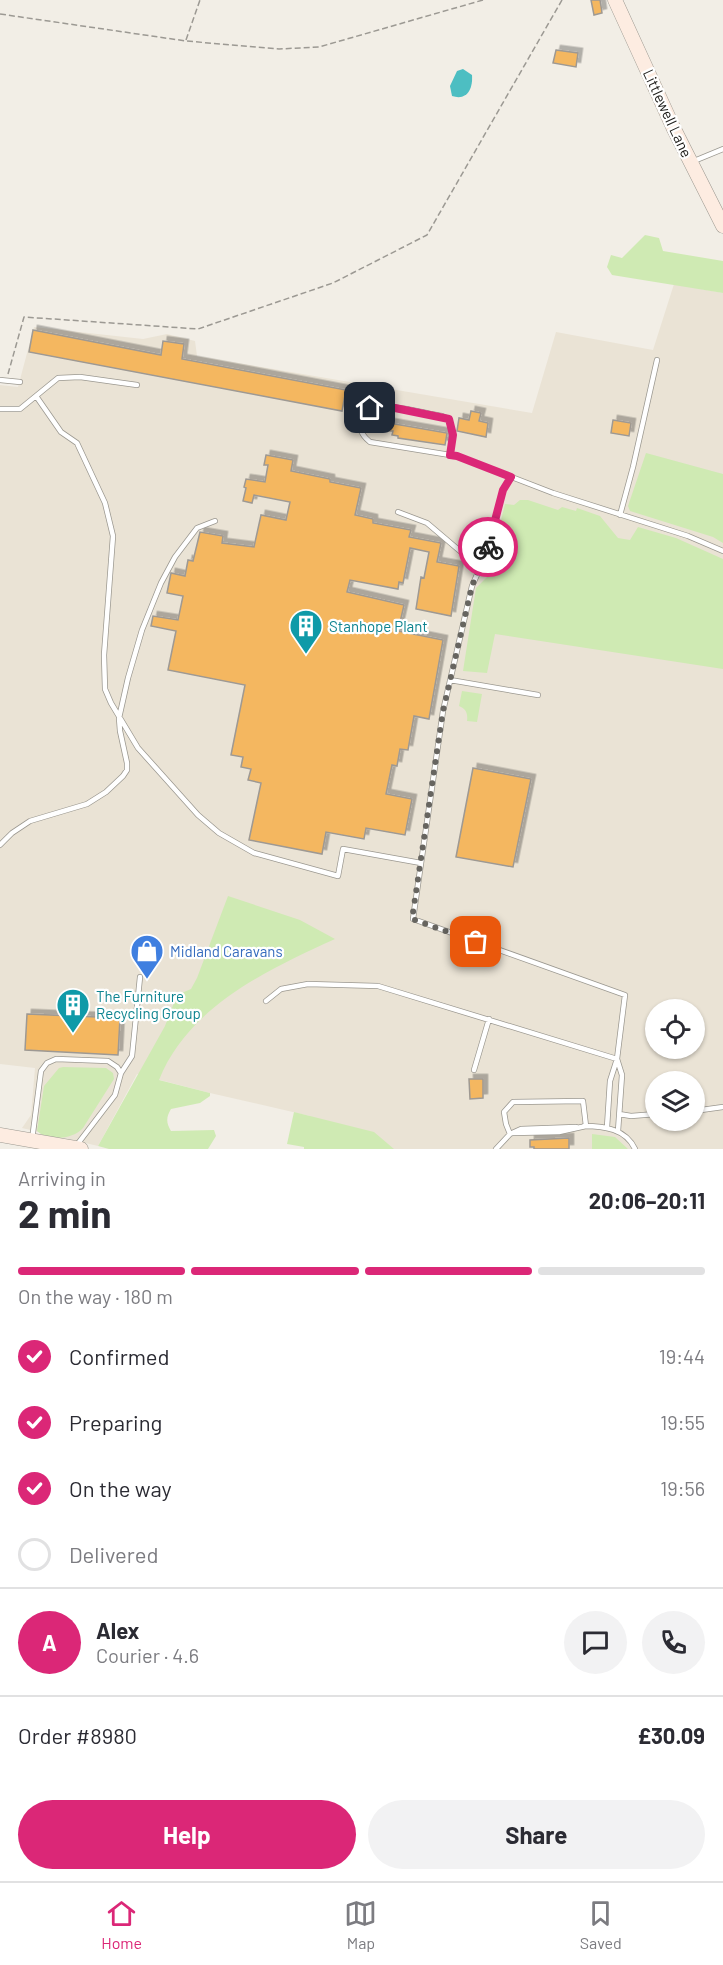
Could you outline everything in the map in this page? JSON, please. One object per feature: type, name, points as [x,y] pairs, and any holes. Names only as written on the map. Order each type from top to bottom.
[{"type":"street","name":"Littlewell Lane","points":[[615,0],[723,226]]},
{"type":"street","points":[[0,1135],[23,1143],[78,1148]]},
{"type":"lane","points":[[691,162],[723,149]]},
{"type":"lane","points":[[620,515],[657,360]]},
{"type":"lane","points":[[0,409],[20,409],[58,378],[80,377],[137,385]]},
{"type":"lane","points":[[0,380],[20,382]]},
{"type":"lane","points":[[36,396],[61,432],[77,443],[105,502],[113,536],[104,655],[105,689],[138,748],[198,815],[219,833],[254,853],[338,876],[343,849],[421,863]]},
{"type":"lane","points":[[450,455],[453,435],[449,419],[381,407],[363,411],[360,416],[362,436],[370,442],[450,455],[457,456],[553,494],[688,536],[723,551]]},
{"type":"lane","points":[[511,477],[503,490],[487,552],[472,586],[443,711],[412,919],[625,995],[617,1059],[610,1081],[607,1128]]},
{"type":"lane","points":[[398,512],[427,523],[480,568]]},
{"type":"lane","points":[[0,845],[30,820],[87,804],[106,792],[127,770],[120,718],[142,630],[161,583],[175,557],[197,528],[215,522]]},
{"type":"lane","points":[[450,680],[538,695]]},
{"type":"lane","points":[[78,1148],[115,1095],[121,1073],[132,1056],[140,977]]},
{"type":"lane","points":[[266,1001],[281,989],[308,984],[378,986],[617,1059]]},
{"type":"lane","points":[[474,1070],[489,1019]]},
{"type":"lane","points":[[23,1143],[41,1071],[47,1063],[56,1059],[108,1061],[121,1073]]},
{"type":"lane","points":[[617,1059],[622,1075],[618,1131]]},
{"type":"lane","points":[[511,1134],[504,1112],[513,1102],[583,1101],[586,1126]]},
{"type":"lane","points":[[705,1109],[723,1107]]},
{"type":"lane","points":[[619,1114],[645,1115]]},
{"type":"lane","points":[[496,1149],[511,1134],[521,1129],[586,1126],[618,1131],[635,1149]]},
{"type":"path","points":[[186,41],[200,0]]},
{"type":"path","points":[[0,14],[186,41],[279,49],[320,47],[483,0]]},
{"type":"path","points":[[7,377],[24,317],[198,329],[333,283],[427,235],[562,0]]},
{"type":"shaded area","points":[[674,284],[723,293],[723,1149],[304,1149],[310,1116],[137,1074],[98,1146],[22,1128],[31,1115],[35,1068],[0,1064],[0,385],[18,387],[34,327],[143,339],[167,334],[195,341],[197,356],[532,413],[556,332],[653,350]]},
{"type":"green space","points":[[645,235],[659,238],[663,251],[723,261],[723,293],[612,275],[607,267],[611,255],[622,258]]},
{"type":"green space","points":[[646,453],[723,474],[723,543],[713,537],[630,511],[628,506]]},
{"type":"green space","points":[[520,500],[528,500],[558,510],[562,507],[576,511],[577,508],[600,516],[618,538],[630,540],[638,527],[676,538],[723,559],[723,669],[495,634],[487,673],[463,671],[476,588],[487,577],[505,504],[514,505]]},
{"type":"green space","points":[[462,691],[482,694],[477,722],[467,721],[466,712],[459,706]]},
{"type":"green space","points":[[228,896],[300,920],[335,939],[283,964],[232,994],[210,1011],[189,1032],[172,1054],[159,1080],[210,1093],[210,1096],[200,1103],[171,1109],[167,1117],[168,1125],[171,1131],[214,1130],[216,1136],[208,1149],[109,1149],[98,1146],[165,1026],[177,995],[191,989],[197,978]]},
{"type":"green space","points":[[59,1068],[106,1068],[113,1073],[114,1079],[79,1132],[67,1137],[53,1138],[37,1131],[44,1086]]},
{"type":"green space","points":[[294,1112],[374,1132],[394,1149],[304,1149],[304,1147],[287,1144]]},
{"type":"green space","points":[[592,1134],[615,1137],[628,1149],[592,1149]]},
{"type":"water","points":[[463,69],[472,75],[470,89],[462,97],[452,96],[450,86],[457,71]]},
{"type":"building","points":[[591,0],[600,0],[602,13],[594,15]]},
{"type":"building","points":[[556,50],[578,53],[576,67],[553,63]]},
{"type":"building","points":[[33,330],[161,355],[163,341],[184,344],[182,359],[346,390],[342,411],[29,352]]},
{"type":"building","points":[[471,411],[481,413],[479,421],[488,423],[486,437],[457,431],[459,418],[469,420]]},
{"type":"building","points":[[613,420],[631,423],[629,436],[611,433]]},
{"type":"building","points":[[389,423],[447,433],[445,445],[398,438],[392,435],[393,431],[387,431]]},
{"type":"building","name":"Stanhope Plant","points":[[266,455],[293,460],[291,471],[361,488],[355,515],[373,519],[373,523],[411,530],[409,537],[441,543],[437,562],[459,566],[451,616],[416,609],[421,577],[424,578],[429,552],[410,548],[403,583],[399,582],[398,589],[350,580],[347,592],[404,605],[398,631],[443,640],[429,719],[414,716],[408,750],[400,749],[397,766],[392,765],[386,794],[412,799],[405,835],[366,828],[364,839],[326,832],[322,854],[249,840],[261,783],[248,780],[251,769],[241,767],[243,757],[231,755],[245,685],[168,670],[176,631],[151,626],[153,616],[178,620],[183,596],[167,593],[171,573],[185,576],[188,560],[193,561],[200,532],[223,536],[222,543],[254,547],[261,515],[286,520],[290,502],[254,495],[252,503],[243,501],[246,479],[265,482],[268,465],[264,465]]},
{"type":"building","points":[[473,768],[531,779],[513,867],[456,857]]},
{"type":"building","name":"The Furniture Recycling Group","points":[[27,1014],[120,1018],[118,1055],[25,1050]]},
{"type":"building","points":[[469,1079],[483,1079],[483,1098],[470,1099]]},
{"type":"building","points":[[569,1138],[569,1149],[530,1147],[530,1140]]},
{"type":"way so far","points":[[476,942],[412,919],[443,711],[472,586],[488,547]]},
{"type":"place","name":"Stanhope Plant","points":[[306,655]]},
{"type":"place","name":"Midland Caravans","points":[[147,980]]},
{"type":"place","name":"The Furniture Recycling Group","points":[[73,1034]]},
{"type":"route","points":[[370,408],[395,408],[449,419],[453,435],[450,455],[511,477],[503,490],[488,547]]}]
